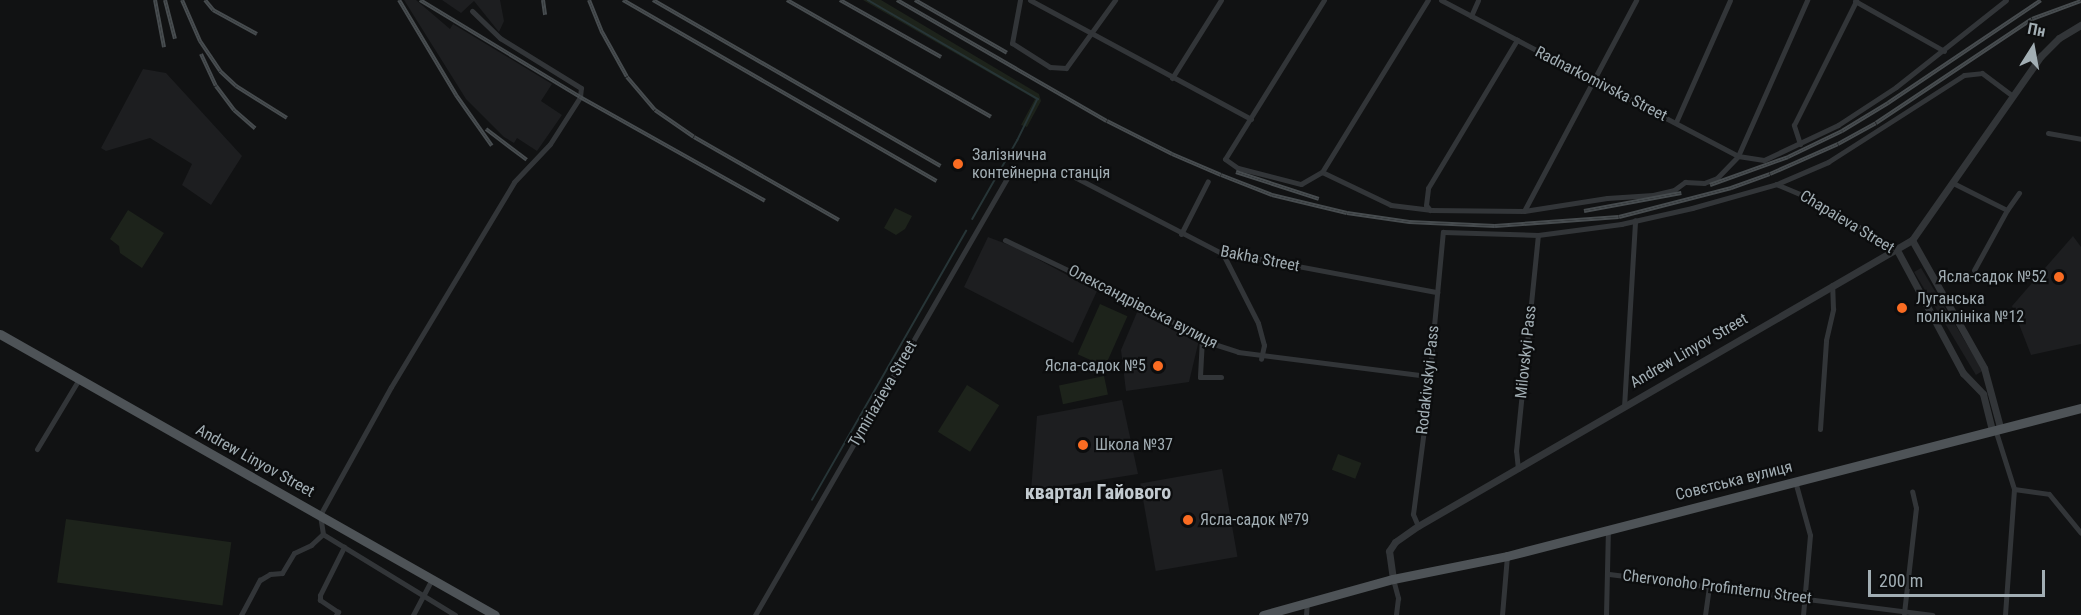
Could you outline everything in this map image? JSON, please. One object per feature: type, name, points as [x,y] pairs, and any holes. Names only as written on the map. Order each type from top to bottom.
[{"type":"main road","name":"Andrew Linyov Street","points":[[0,334],[495,615]]},
{"type":"main road","name":"Совєтська вулиця","points":[[1393,579],[1507,556],[2081,408]]},
{"type":"main road","points":[[1263,615],[1393,579]]},
{"type":"street","points":[[1020,0],[1012,43],[1050,67],[1066,68],[1115,0]]},
{"type":"street","points":[[1030,0],[1172,78],[1251,118]]},
{"type":"street","points":[[1172,78],[1221,0]]},
{"type":"street","points":[[1324,0],[1225,159],[1238,168],[1301,184],[1322,172],[1428,0]]},
{"type":"street","name":"Radnarkomivska Street","points":[[1441,0],[1738,156],[1764,160],[1800,144]]},
{"type":"street","points":[[1471,16],[1478,0]]},
{"type":"street","points":[[1524,211],[1636,0]]},
{"type":"street","points":[[1676,122],[1730,0]]},
{"type":"street","points":[[1322,172],[1391,205],[1430,210],[1524,211],[1607,198],[1653,195],[1674,190],[1685,182],[1704,183],[1717,178],[1738,156],[1807,0]]},
{"type":"street","points":[[1944,51],[1855,1],[1794,125],[1800,144],[1838,124],[1896,87],[1944,51],[2006,0]]},
{"type":"street","points":[[322,534],[320,515],[403,367],[513,182],[550,144],[580,97],[580,88],[500,38],[471,11]]},
{"type":"street","name":"Andrew Linyov Street","points":[[1393,579],[1389,551],[1395,542],[1418,526],[1912,240],[2041,56],[2059,38],[2081,25]]},
{"type":"street","points":[[1430,210],[1426,205],[1428,188],[1517,40]]},
{"type":"street","points":[[1538,235],[1635,220],[1692,208],[1776,183],[1828,162],[1964,75],[1982,74],[2012,96]]},
{"type":"street","points":[[2048,133],[2081,139]]},
{"type":"street","name":"Bakha Street","points":[[1065,172],[1223,254],[1228,253],[1437,291]]},
{"type":"street","name":"Tymiriazieva Street","points":[[755,615],[1010,173]]},
{"type":"street","points":[[1181,234],[1208,181]]},
{"type":"street","name":"Chapaieva Street","points":[[1776,183],[1814,200],[1897,250],[1963,373],[1983,394],[2014,489],[2006,615]]},
{"type":"street","points":[[1953,183],[1966,192],[2007,210]]},
{"type":"street","points":[[1974,270],[2019,192]]},
{"type":"street","points":[[1624,407],[1635,220]]},
{"type":"street","name":"Rodakivskyi Pass","points":[[1418,526],[1413,514],[1443,232],[1538,235]]},
{"type":"street","name":"Milovskyi Pass","points":[[1518,469],[1516,451],[1538,235]]},
{"type":"street","name":"Олександрівська вулиця","points":[[1005,240],[1143,306],[1202,338],[1238,352],[1261,358],[1429,376]]},
{"type":"street","name":"Chapaieva Street","points":[[1912,240],[1984,368],[1996,429]]},
{"type":"street","points":[[1223,254],[1258,323],[1264,345],[1261,358]]},
{"type":"street","points":[[1821,429],[1826,340],[1833,309],[1832,285]]},
{"type":"street","points":[[1202,338],[1200,377],[1221,376]]},
{"type":"street","points":[[37,449],[79,379]]},
{"type":"street","points":[[1795,481],[1810,536],[1803,615]]},
{"type":"street","points":[[2014,489],[2049,494],[2081,533]]},
{"type":"street","points":[[1904,613],[1916,508],[1912,491]]},
{"type":"street","points":[[1606,615],[1609,574],[1608,530]]},
{"type":"street","points":[[322,534],[455,615]]},
{"type":"street","points":[[242,615],[260,580],[270,574],[282,573],[294,553],[311,545],[322,534]]},
{"type":"street","points":[[336,615],[338,612],[320,600],[320,595],[344,547]]},
{"type":"street","points":[[1502,615],[1507,556]]},
{"type":"street","name":"Chervonoho Profinternu Street","points":[[1609,574],[1932,615]]},
{"type":"street","points":[[413,615],[432,579]]},
{"type":"street","points":[[1393,579],[1398,598],[1396,615]]},
{"type":"street","points":[[1705,615],[1709,586]]},
{"type":"street","points":[[1306,615],[1307,602]]},
{"type":"shaded area","points":[[404,0],[416,0],[450,29],[453,24],[552,84],[541,101],[562,115],[537,151],[517,138],[514,143],[504,137],[466,99]]},
{"type":"shaded area","points":[[442,0],[500,0],[504,21],[499,32],[474,1],[461,13]]},
{"type":"shaded area","points":[[863,0],[881,0],[1039,94],[1041,101],[1027,127],[1021,125],[1035,99]]},
{"type":"shaded area","points":[[143,69],[166,73],[242,156],[211,205],[182,185],[192,164],[150,138],[106,151],[101,148]]},
{"type":"shaded area","points":[[895,208],[912,216],[905,229],[896,235],[884,228]]},
{"type":"shaded area","points":[[128,210],[164,233],[142,268],[120,253],[119,246],[110,239]]},
{"type":"shaded area","name":"Ясла-садок №52","points":[[2073,236],[2081,247],[2081,344],[2031,355],[2012,306]]},
{"type":"shaded area","points":[[988,237],[1017,248],[1097,291],[1073,343],[964,287]]},
{"type":"shaded area","points":[[1921,268],[1983,371],[1976,375],[1914,272]]},
{"type":"shaded area","points":[[1100,304],[1127,316],[1105,366],[1078,354]]},
{"type":"shaded area","name":"Ясла-садок №5","points":[[1138,310],[1199,340],[1189,382],[1126,391],[1121,350]]},
{"type":"shaded area","points":[[1104,376],[1108,395],[1063,404],[1059,386]]},
{"type":"shaded area","points":[[967,385],[999,405],[970,452],[938,432]]},
{"type":"shaded area","name":"Школа №37","points":[[1122,400],[1138,474],[1031,491],[1037,416]]},
{"type":"shaded area","points":[[1338,454],[1361,463],[1355,479],[1332,470]]},
{"type":"shaded area","name":"Ясла-садок №79","points":[[1222,469],[1237,557],[1156,571],[1140,483]]},
{"type":"shaded area","points":[[66,519],[231,542],[222,606],[57,582]]},
{"type":"waterway","points":[[868,0],[1038,99],[1018,140],[973,219]]},
{"type":"waterway","points":[[812,500],[966,231]]},
{"type":"railway","points":[[155,0],[164,47]]},
{"type":"railway","points":[[165,0],[175,39]]},
{"type":"railway","points":[[182,0],[200,41],[220,71],[236,86],[287,118]]},
{"type":"railway","points":[[205,0],[213,10],[257,34]]},
{"type":"railway","points":[[399,0],[456,95],[492,146]]},
{"type":"railway","points":[[420,0],[580,97],[765,201]]},
{"type":"railway","points":[[543,0],[545,15]]},
{"type":"railway","points":[[589,0],[602,32],[627,77],[655,110],[694,137],[839,220]]},
{"type":"railway","points":[[623,0],[936,181]]},
{"type":"railway","points":[[653,0],[941,166]]},
{"type":"railway","points":[[787,0],[991,117]]},
{"type":"railway","points":[[840,0],[941,57]]},
{"type":"railway","points":[[897,0],[1107,121],[1172,154],[1272,195],[1347,213],[1409,222],[1495,226],[1619,217],[1731,188],[1770,174],[1838,144],[1876,123],[2032,19],[2081,1]]},
{"type":"railway","points":[[915,0],[1007,53]]},
{"type":"railway","points":[[1710,185],[1788,157],[1842,131],[1888,103],[2041,0]]},
{"type":"railway","points":[[201,54],[216,86],[234,110],[255,128]]},
{"type":"railway","points":[[486,129],[527,160]]},
{"type":"railway","points":[[1236,172],[1319,199]]},
{"type":"railway","points":[[1584,211],[1681,193]]},
{"type":"place","name":"Залізнична контейнерна станція","points":[[958,164]]},
{"type":"place","name":"Ясла-садок №52","points":[[2059,277]]},
{"type":"place","name":"Луганська поліклініка №12","points":[[1902,308]]},
{"type":"place","name":"Ясла-садок №5","points":[[1158,366]]},
{"type":"place","name":"Школа №37","points":[[1083,445]]},
{"type":"place","name":"Ясла-садок №79","points":[[1188,520]]},
{"type":"district","name":"квартал Гайового","points":[[1098,492]]}]
